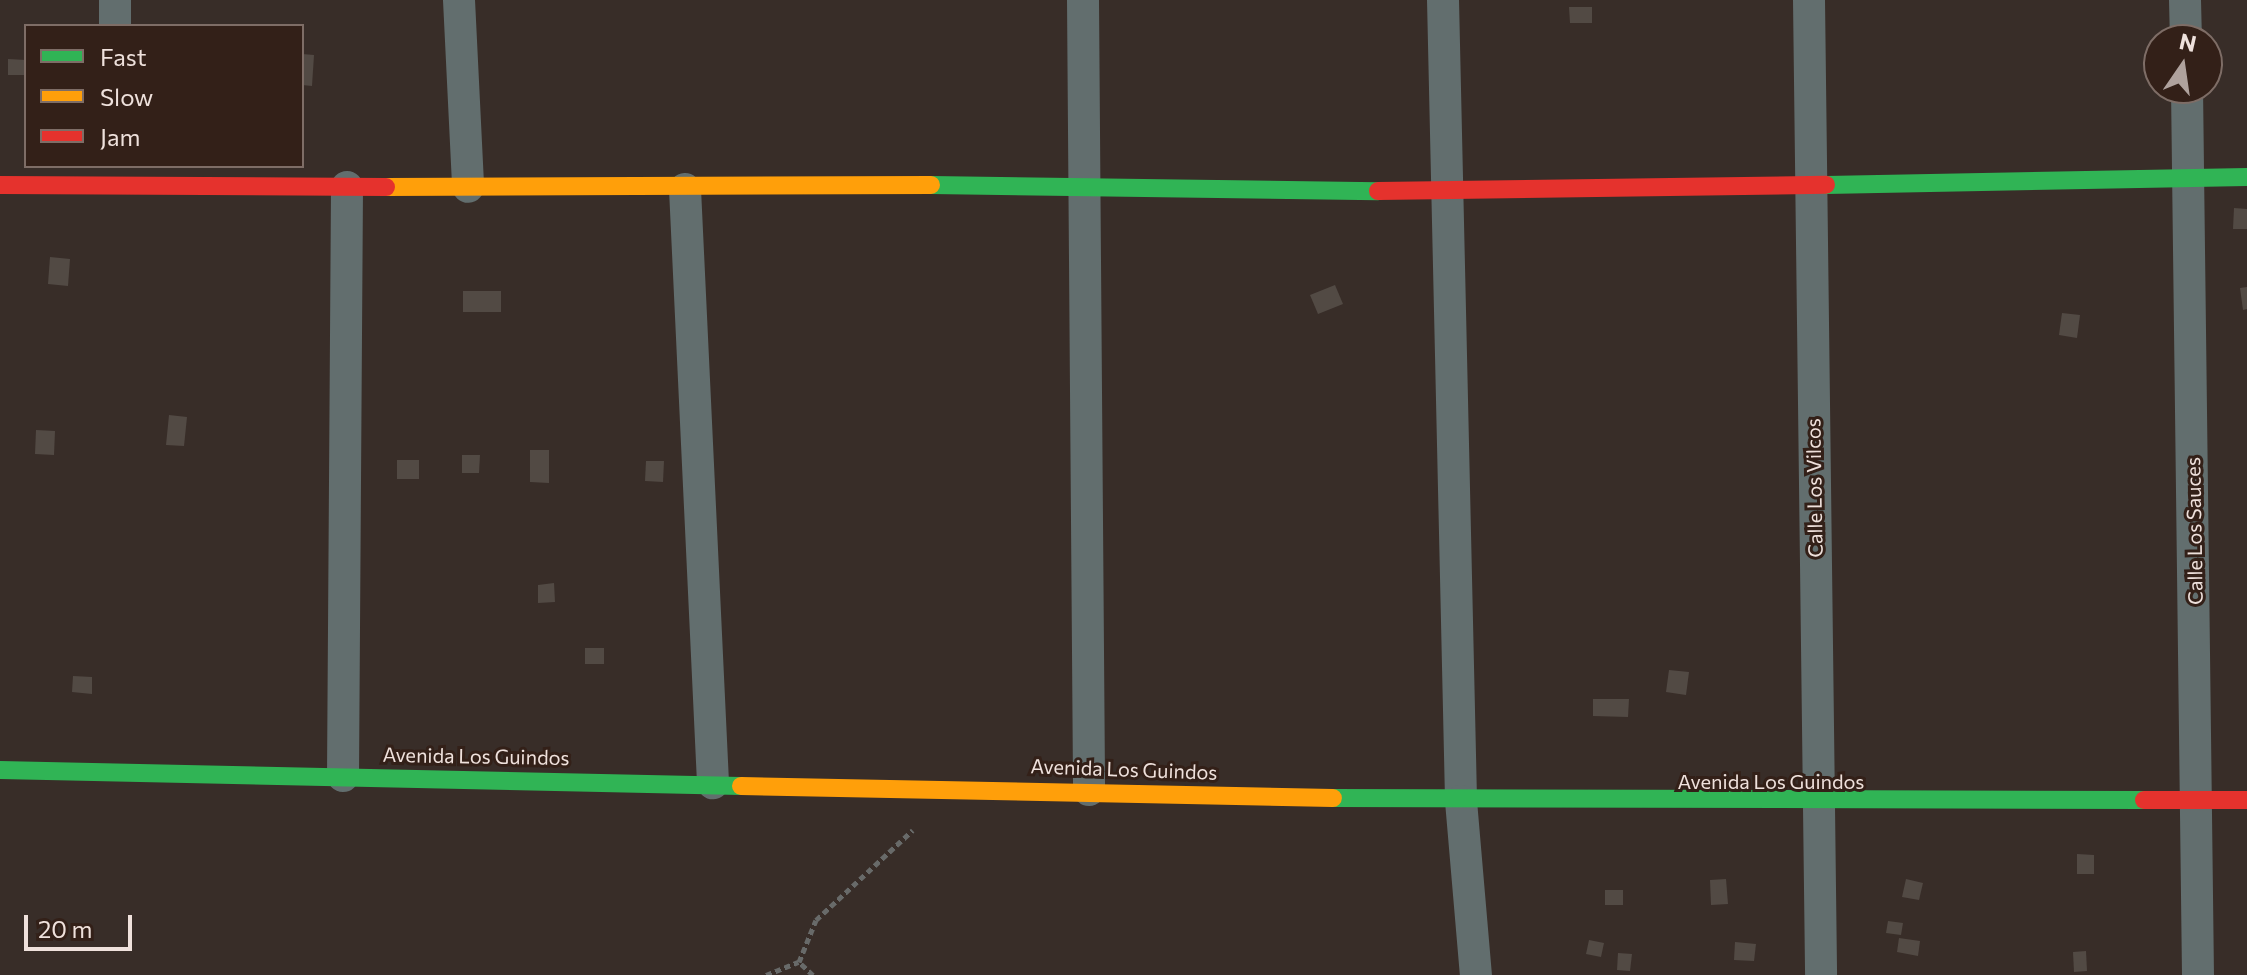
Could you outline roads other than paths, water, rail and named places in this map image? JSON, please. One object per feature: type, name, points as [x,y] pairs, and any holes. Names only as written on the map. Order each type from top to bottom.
[{"type":"street","points":[[115,0],[115,24]]},
{"type":"street","points":[[459,0],[468,187]]},
{"type":"street","points":[[1083,0],[1089,790]]},
{"type":"street","points":[[1443,0],[1443,193],[1461,801],[1476,975]]},
{"type":"street","name":"Calle Los Vilcos","points":[[1809,0],[1821,975]]},
{"type":"street","points":[[2185,0],[2186,24]]},
{"type":"street","name":"Calle Los Sauces","points":[[2187,104],[2198,975]]},
{"type":"street","points":[[0,185],[115,175],[347,187],[685,189],[1086,182],[1443,193],[2247,177]]},
{"type":"street","points":[[343,776],[347,187]]},
{"type":"street","points":[[685,189],[713,783]]},
{"type":"street","name":"Avenida Los Guindos","points":[[0,770],[1089,790],[1461,801],[2198,803],[2247,800]]}]
